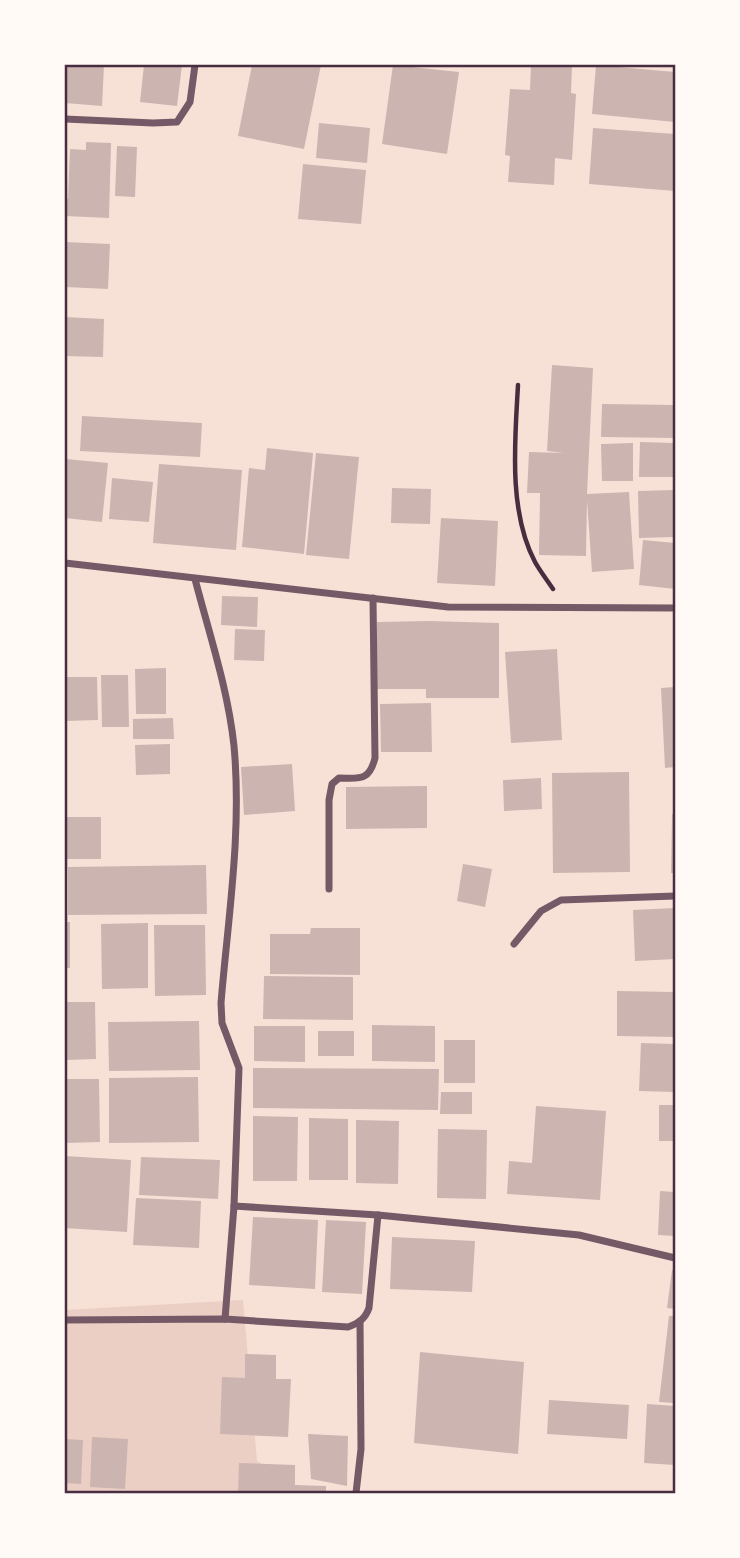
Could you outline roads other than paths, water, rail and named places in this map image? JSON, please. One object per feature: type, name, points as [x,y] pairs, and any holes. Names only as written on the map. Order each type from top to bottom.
[{"type":"street","points":[[65,119],[177,122],[190,102],[195,65]]},
{"type":"street","points":[[65,564],[448,607],[675,608]]},
{"type":"street","points":[[195,579],[229,711],[234,746],[236,848],[221,1003],[222,1023],[239,1068],[234,1206],[225,1319]]},
{"type":"street","points":[[329,889],[329,800],[332,784],[339,778],[362,778],[372,770],[375,758],[373,598]]},
{"type":"street","points":[[514,944],[541,911],[561,900],[675,896]]},
{"type":"street","points":[[234,1206],[378,1214],[579,1235],[675,1258]]},
{"type":"street","points":[[65,1320],[225,1319],[348,1327],[366,1316],[369,1308],[378,1214]]},
{"type":"street","points":[[356,1493],[361,1449],[360,1321]]}]
